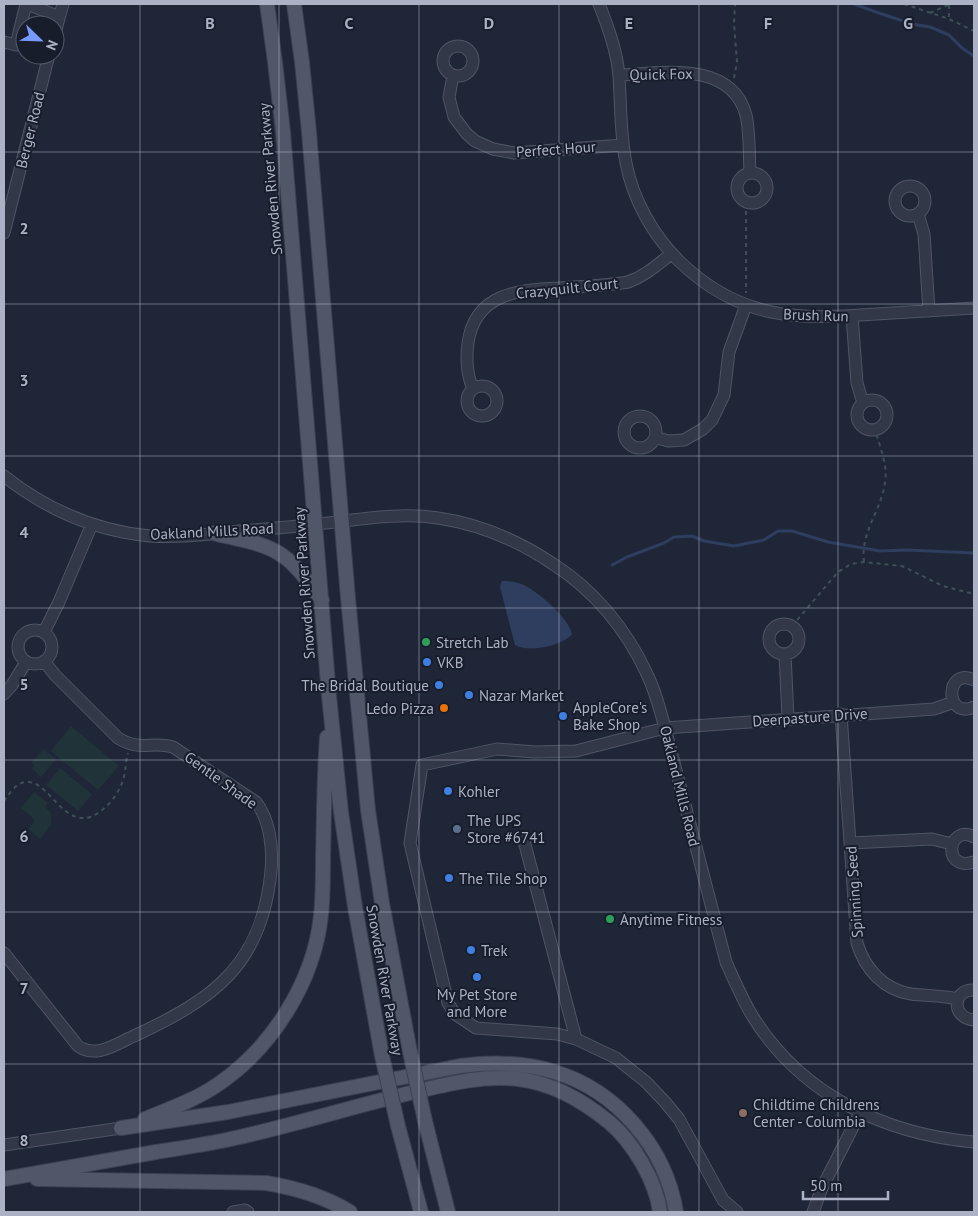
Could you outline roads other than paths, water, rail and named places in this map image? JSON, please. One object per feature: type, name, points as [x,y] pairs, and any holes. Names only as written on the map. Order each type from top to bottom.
[{"type":"main road","name":"Snowden River Parkway","points":[[267,4],[283,132],[329,696],[341,812],[355,907],[382,1056],[421,1212]]},
{"type":"main road","name":"Snowden River Parkway","points":[[294,4],[309,132],[368,810],[382,904],[410,1052],[440,1182],[450,1212]]},
{"type":"main road","points":[[213,534],[258,545],[282,555],[322,600]]},
{"type":"main road","points":[[121,1128],[182,1104],[215,1086],[232,1074],[250,1057],[280,1022],[303,980],[315,947],[321,917],[325,761],[329,696]]},
{"type":"main road","points":[[121,1128],[228,1112],[460,1066],[496,1063],[518,1064],[555,1072],[572,1078],[591,1088],[625,1114],[651,1147],[668,1182],[676,1212]]},
{"type":"main road","points":[[4,1179],[234,1139],[365,1104],[464,1081],[498,1078],[518,1079],[535,1082],[566,1092],[584,1102],[614,1126],[627,1139],[645,1170],[653,1186],[660,1212]]},
{"type":"main road","points":[[4,1179],[266,1183],[307,1192],[329,1200],[350,1212]]},
{"type":"street","points":[[4,42],[16,45],[27,4],[54,15]]},
{"type":"street","name":"Brush Run","points":[[599,4],[613,43],[619,74],[623,145],[632,185],[647,219],[671,254],[706,284],[746,305],[769,312],[803,318],[974,308]]},
{"type":"street","name":"Berger Road","points":[[4,233],[46,65]]},
{"type":"street","name":"Quick Fox","points":[[619,74],[694,72],[706,75],[729,89],[740,102],[746,117],[750,173]]},
{"type":"street","name":"Perfect Hour","points":[[453,76],[449,97],[454,117],[466,134],[475,141],[493,149],[514,153],[623,145]]},
{"type":"street","points":[[750,173],[759,174],[764,180],[767,191],[760,201],[751,204],[746,203],[738,196],[736,186],[739,179],[750,173]]},
{"type":"street","points":[[918,214],[924,234],[929,311]]},
{"type":"street","name":"Crazyquilt Court","points":[[473,389],[469,380],[468,370],[469,336],[476,318],[489,303],[497,298],[518,291],[628,282],[644,275],[671,254]]},
{"type":"street","points":[[655,437],[668,441],[684,440],[703,429],[712,420],[724,395],[729,352],[746,305]]},
{"type":"street","points":[[852,316],[857,383],[864,403]]},
{"type":"street","points":[[875,401],[881,403],[887,412],[884,424],[875,430],[863,428],[858,419],[860,407],[864,403],[875,401]]},
{"type":"street","name":"Oakland Mills Road","points":[[4,476],[50,508],[92,524],[124,532],[150,536],[178,536],[384,516],[437,518],[465,523],[495,533],[547,559],[566,572],[606,609],[646,672],[665,728],[726,962],[738,990],[767,1038],[805,1078],[860,1113],[901,1129],[927,1136],[974,1142]]},
{"type":"street","points":[[44,632],[59,602],[92,524]]},
{"type":"street","points":[[787,624],[792,626],[798,635],[798,642],[794,650],[785,654],[774,650],[768,640],[769,634],[778,625],[787,624]]},
{"type":"street","points":[[37,629],[44,632],[51,640],[51,653],[44,661],[33,664],[26,662],[19,652],[20,638],[25,633],[37,629]]},
{"type":"street","points":[[785,654],[788,718]]},
{"type":"street","name":"Gentle Shade","points":[[4,953],[78,1046],[84,1051],[92,1052],[106,1049],[166,1021],[204,998],[222,984],[237,967],[249,948],[260,924],[270,880],[271,854],[266,821],[263,811],[256,802],[180,750],[164,744],[148,747],[131,744],[118,738],[55,675],[44,661]]},
{"type":"street","points":[[4,694],[26,662]]},
{"type":"street","points":[[954,702],[951,690],[954,685],[964,678],[974,680]]},
{"type":"street","name":"Deerpasture Drive","points":[[576,1039],[557,1034],[476,1028],[455,1014],[448,1003],[410,843],[422,765],[497,749],[535,752],[576,751],[665,728],[841,714],[934,709],[954,702],[964,708],[974,706]]},
{"type":"street","name":"Spinning Seed","points":[[841,714],[857,943],[861,955],[867,966],[882,982],[899,990],[911,994],[934,994],[958,999]]},
{"type":"street","points":[[974,837],[966,834],[961,835],[952,844],[956,860],[967,864],[974,862]]},
{"type":"street","points":[[523,837],[576,1039],[616,1058],[646,1082],[666,1102],[679,1119],[723,1200],[738,1212]]},
{"type":"street","points":[[851,844],[932,839],[952,844]]},
{"type":"street","points":[[974,990],[967,990],[958,999],[957,1006],[961,1015],[974,1020]]},
{"type":"street","points":[[812,1212],[860,1113]]},
{"type":"street","points":[[4,1145],[121,1128]]},
{"type":"street","points":[[233,1212],[245,1210],[248,1212]]},
{"type":"water","points":[[502,581],[526,586],[539,594],[565,620],[572,634],[561,642],[545,647],[528,648],[515,645],[500,587]]},
{"type":"waterway","points":[[854,4],[912,24],[930,27],[949,35],[962,48],[974,56]]},
{"type":"waterway","points":[[612,565],[674,537],[692,536],[704,541],[734,546],[764,540],[778,531],[792,531],[828,542],[880,551],[907,550],[974,553]]},
{"type":"place","name":"Stretch Lab","points":[[426,642]]},
{"type":"place","name":"VKB","points":[[427,662]]},
{"type":"place","name":"The Bridal Boutique","points":[[439,685]]},
{"type":"place","name":"Nazar Market","points":[[469,695]]},
{"type":"place","name":"Ledo Pizza","points":[[444,708]]},
{"type":"place","name":"AppleCore's Bake Shop","points":[[563,716]]},
{"type":"place","name":"Kohler","points":[[448,791]]},
{"type":"place","name":"The UPS Store #6741","points":[[457,829]]},
{"type":"place","name":"The Tile Shop","points":[[449,878]]},
{"type":"place","name":"Anytime Fitness","points":[[610,919]]},
{"type":"place","name":"Trek","points":[[471,950]]},
{"type":"place","name":"My Pet Store and More","points":[[477,977]]},
{"type":"place","name":"Childtime Childrens Center - Columbia","points":[[743,1113]]}]
